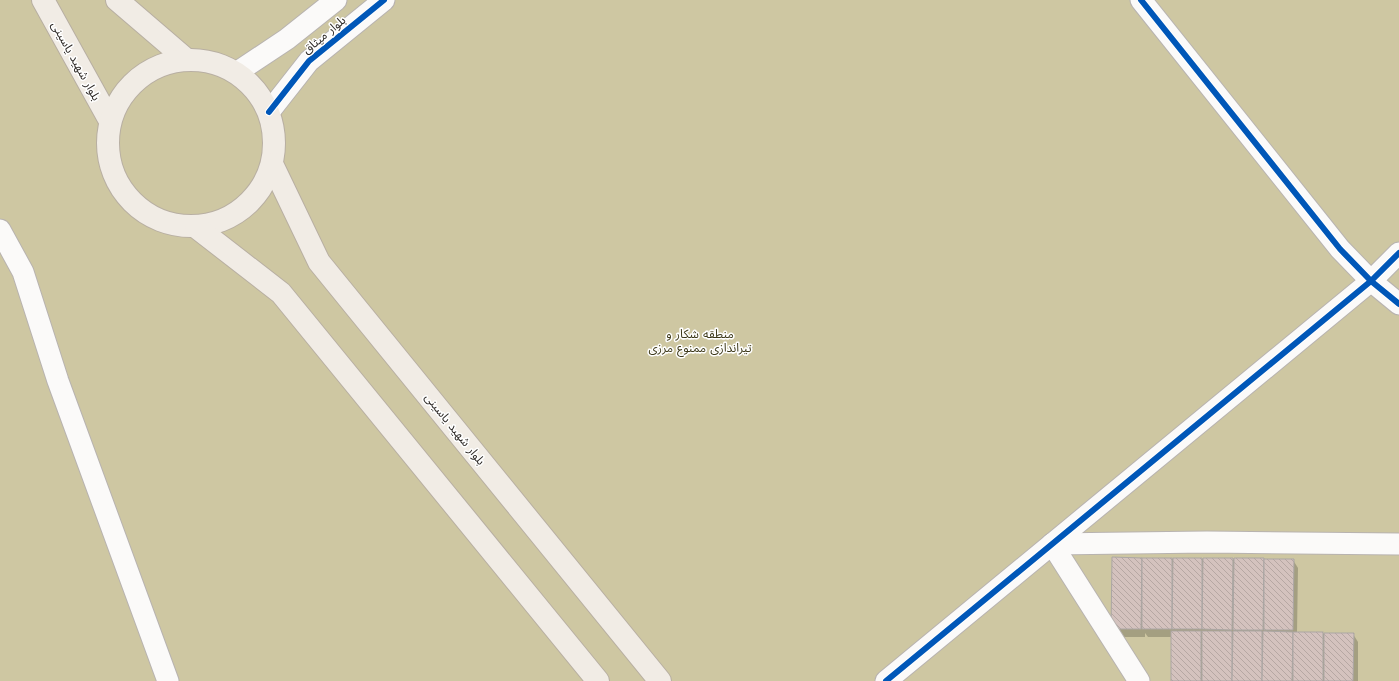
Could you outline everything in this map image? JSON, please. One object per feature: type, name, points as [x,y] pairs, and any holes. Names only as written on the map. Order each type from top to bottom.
[{"type":"main road","name":"بلوار شهید یاسینی","points":[[43,0],[110,121]]},
{"type":"main road","points":[[117,0],[187,60]]},
{"type":"main road","points":[[187,60],[213,62],[236,73],[256,90],[269,112],[275,138],[272,164],[262,188],[245,207],[222,221],[196,226],[170,224],[146,214],[126,196],[112,173],[107,148],[110,121],[120,97],[138,78],[161,65],[187,60]]},
{"type":"main road","name":"بلوار شهید یاسینی","points":[[272,164],[319,262],[660,681]]},
{"type":"main road","points":[[196,226],[281,293],[598,681]]},
{"type":"street","name":"بلوار میثاق","points":[[236,73],[287,39],[336,0]]},
{"type":"street","name":"بلوار میثاق","points":[[269,112],[309,61],[384,0]]},
{"type":"street","points":[[1141,0],[1340,249],[1371,281],[1399,304]]},
{"type":"street","points":[[0,230],[23,272],[58,381],[168,681]]},
{"type":"street","points":[[886,681],[1371,281],[1399,253]]},
{"type":"street","points":[[1052,544],[1207,542],[1399,544]]},
{"type":"street","points":[[1052,544],[1139,681]]},
{"type":"green space","name":"منطقه شکار و تیراندازی ممنوع مرزی","points":[[0,0],[1399,0],[1399,681],[0,681]]},
{"type":"building","points":[[1112,557],[1142,558],[1141,629],[1111,629]]},
{"type":"building","points":[[1142,558],[1172,558],[1172,629],[1142,629]]},
{"type":"building","points":[[1173,558],[1202,558],[1202,629],[1172,629]]},
{"type":"building","points":[[1203,558],[1233,558],[1232,630],[1202,629]]},
{"type":"building","points":[[1234,558],[1264,558],[1263,630],[1233,630]]},
{"type":"building","points":[[1264,559],[1294,559],[1293,630],[1264,630]]},
{"type":"building","points":[[1171,631],[1201,631],[1201,681],[1171,681]]},
{"type":"building","points":[[1202,631],[1232,631],[1232,681],[1202,681]]},
{"type":"building","points":[[1233,631],[1262,631],[1262,681],[1232,681]]},
{"type":"building","points":[[1263,631],[1293,632],[1292,681],[1262,681]]},
{"type":"building","points":[[1293,632],[1323,632],[1323,681],[1293,681]]},
{"type":"building","points":[[1324,633],[1354,633],[1353,681],[1324,681]]},
{"type":"cycle path","points":[[269,112],[309,61],[384,0]]},
{"type":"cycle path","points":[[1141,0],[1340,249],[1371,281],[1399,304]]},
{"type":"cycle path","points":[[886,681],[1371,281],[1399,253]]}]
